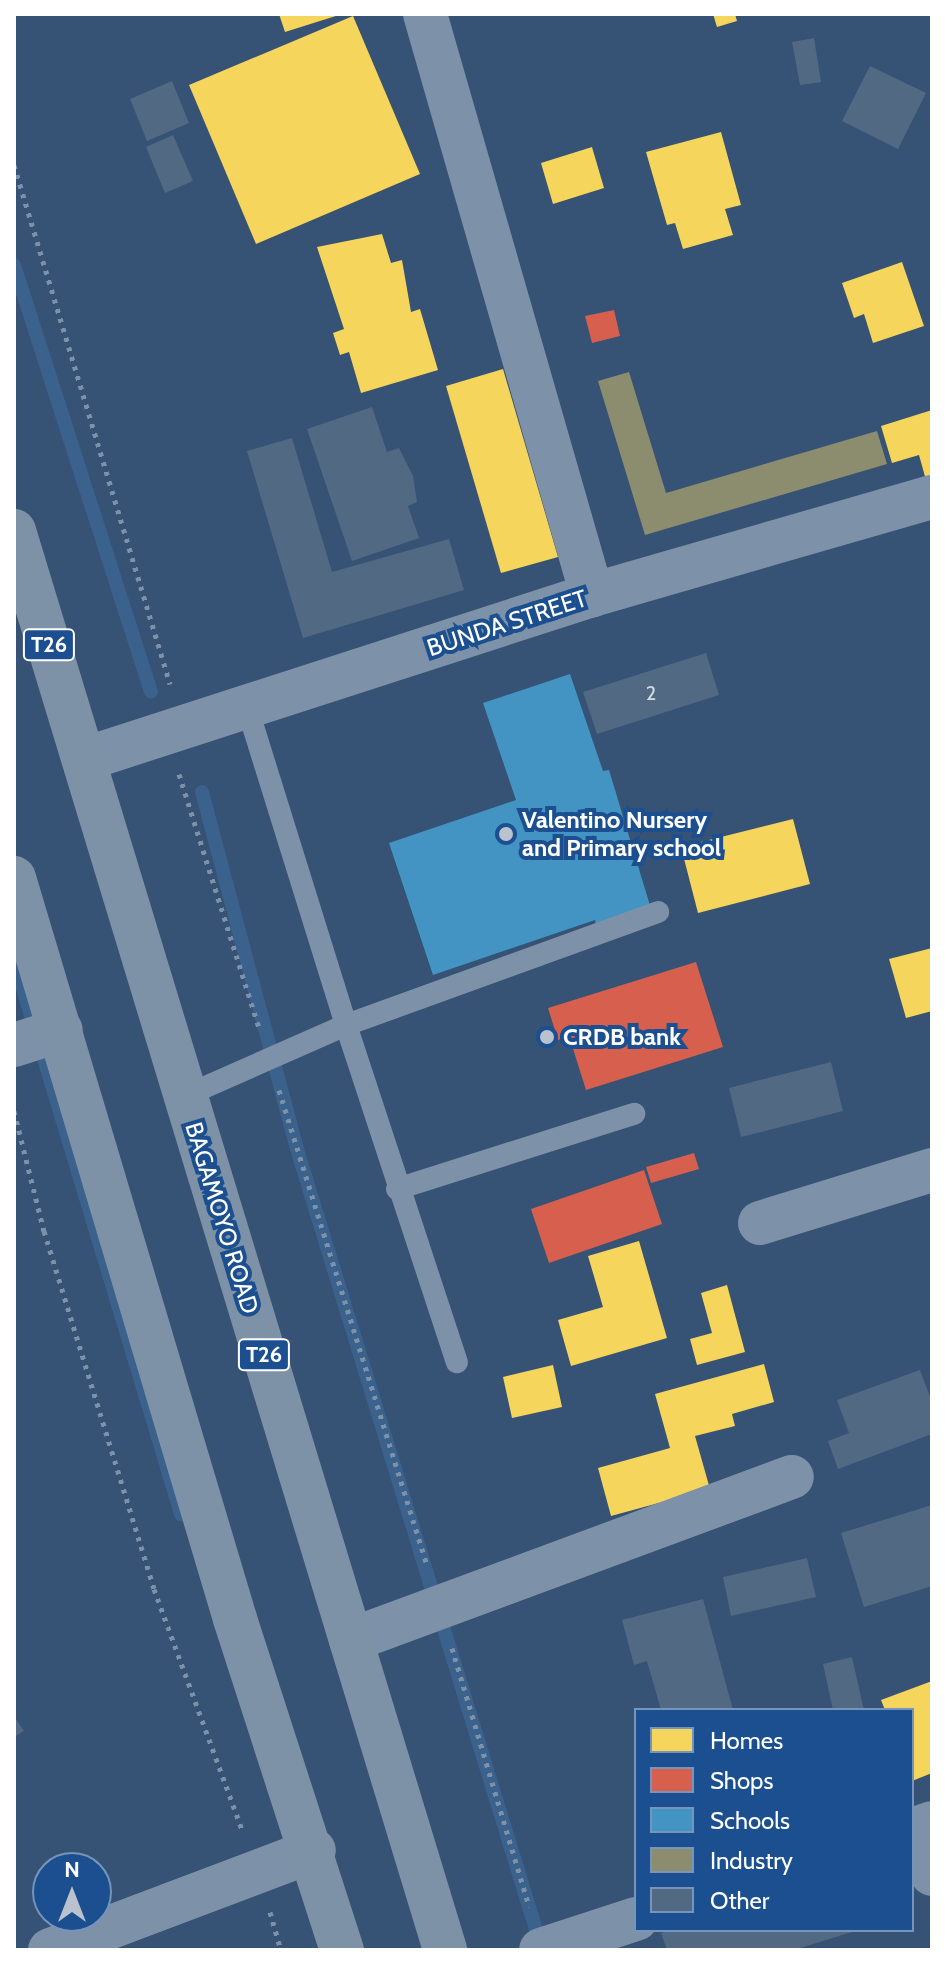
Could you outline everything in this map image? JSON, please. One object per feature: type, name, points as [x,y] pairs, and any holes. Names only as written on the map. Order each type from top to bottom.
[{"type":"highway","name":"BAGAMOYO ROAD","points":[[14,531],[445,1950]]},
{"type":"highway","points":[[14,878],[235,1619],[314,1850],[342,1950]]},
{"type":"street","points":[[425,14],[592,595]]},
{"type":"street","name":"BUNDA STREET","points":[[85,759],[592,595],[932,497]]},
{"type":"street","points":[[14,1045],[61,1030]]},
{"type":"street","points":[[760,1223],[932,1170]]},
{"type":"street","points":[[351,1640],[792,1477]]},
{"type":"street","points":[[50,1950],[314,1850]]},
{"type":"street","points":[[932,1858],[932,1874]]},
{"type":"street","points":[[541,1950],[634,1920]]},
{"type":"lane","points":[[247,707],[397,1189],[457,1362]]},
{"type":"lane","points":[[185,1096],[346,1025],[658,912]]},
{"type":"lane","points":[[397,1189],[634,1114]]},
{"type":"path","points":[[14,1111],[44,1231],[154,1589],[258,1872],[281,1950]]},
{"type":"building: Homes","points":[[279,14],[339,14],[339,15],[285,32]]},
{"type":"building: Homes","points":[[713,14],[735,14],[737,21],[717,27]]},
{"type":"building: Homes","points":[[353,16],[420,174],[256,244],[189,85]]},
{"type":"building: Homes","points":[[721,132],[741,205],[725,209],[733,235],[683,249],[675,223],[667,225],[646,152]]},
{"type":"building: Homes","points":[[592,147],[604,188],[553,204],[541,163]]},
{"type":"building: Homes","points":[[382,234],[391,263],[402,260],[411,312],[420,309],[438,370],[361,393],[349,352],[340,355],[333,333],[344,329],[317,247]]},
{"type":"building: Homes","points":[[902,262],[924,326],[873,343],[864,314],[854,318],[842,283]]},
{"type":"building: Homes","points":[[503,369],[558,557],[501,573],[446,386]]},
{"type":"building: Homes","points":[[932,410],[932,478],[926,480],[919,455],[892,463],[881,426]]},
{"type":"building: Homes","points":[[793,819],[810,884],[698,913],[681,847]]},
{"type":"building: Homes","points":[[932,948],[932,1011],[906,1018],[889,959]]},
{"type":"building: Homes","points":[[639,1241],[667,1338],[571,1366],[558,1320],[603,1307],[588,1256]]},
{"type":"building: Homes","points":[[727,1285],[745,1352],[697,1365],[690,1339],[712,1333],[701,1293]]},
{"type":"building: Homes","points":[[764,1364],[774,1402],[732,1414],[735,1426],[695,1436],[710,1489],[611,1516],[598,1468],[670,1448],[655,1394]]},
{"type":"building: Homes","points":[[553,1365],[562,1407],[512,1418],[503,1377]]},
{"type":"building: Homes","points":[[932,1681],[932,1773],[914,1780],[914,1708],[884,1708],[881,1700]]},
{"type":"building: Shops","points":[[614,310],[620,336],[592,343],[585,316]]},
{"type":"building: Shops","points":[[696,962],[723,1047],[586,1090],[569,1036],[558,1040],[548,1008]]},
{"type":"building: Shops","points":[[694,1153],[699,1169],[651,1183],[646,1167]]},
{"type":"building: Shops","points":[[644,1170],[662,1224],[549,1263],[531,1209]]},
{"type":"building: Schools","points":[[570,674],[603,771],[609,770],[652,912],[597,930],[595,920],[433,975],[389,843],[516,800],[483,703]]},
{"type":"building: Industry","points":[[629,372],[666,493],[877,431],[887,464],[645,535],[598,381]]},
{"type":"building: Other","points":[[814,38],[821,82],[800,85],[792,42]]},
{"type":"building: Other","points":[[870,66],[926,93],[898,149],[842,121]]},
{"type":"building: Other","points":[[172,81],[189,123],[147,141],[130,99]]},
{"type":"building: Other","points":[[173,135],[193,181],[165,193],[146,147]]},
{"type":"building: Other","points":[[372,407],[387,452],[399,448],[413,476],[417,502],[408,506],[419,538],[352,561],[307,429]]},
{"type":"building: Other","points":[[292,438],[332,572],[449,539],[464,590],[303,638],[247,451]]},
{"type":"building: Other","points":[[706,653],[719,695],[597,734],[583,692]]},
{"type":"building: Other","points":[[831,1062],[843,1111],[741,1137],[729,1088]]},
{"type":"building: Other","points":[[920,1370],[932,1402],[932,1434],[838,1469],[828,1441],[849,1433],[837,1400]]},
{"type":"building: Other","points":[[932,1505],[932,1586],[864,1607],[841,1533]]},
{"type":"building: Other","points":[[807,1558],[816,1597],[731,1616],[723,1577]]},
{"type":"building: Other","points":[[703,1599],[732,1708],[660,1708],[647,1661],[634,1665],[622,1620]]},
{"type":"building: Other","points":[[852,1657],[864,1708],[833,1708],[823,1664]]},
{"type":"building: Other","points":[[14,1716],[24,1731],[14,1737]]},
{"type":"building: Other","points":[[852,1932],[794,1950],[667,1950],[661,1933]]},
{"type":"waterway","points":[[14,265],[151,692]]},
{"type":"waterway","points":[[202,792],[297,1149],[541,1946]]},
{"type":"waterway","points":[[14,959],[181,1514]]},
{"type":"place","name":"Valentino Nursery and Primary school","points":[[506,834]]},
{"type":"place","name":"CRDB bank","points":[[547,1037]]}]
